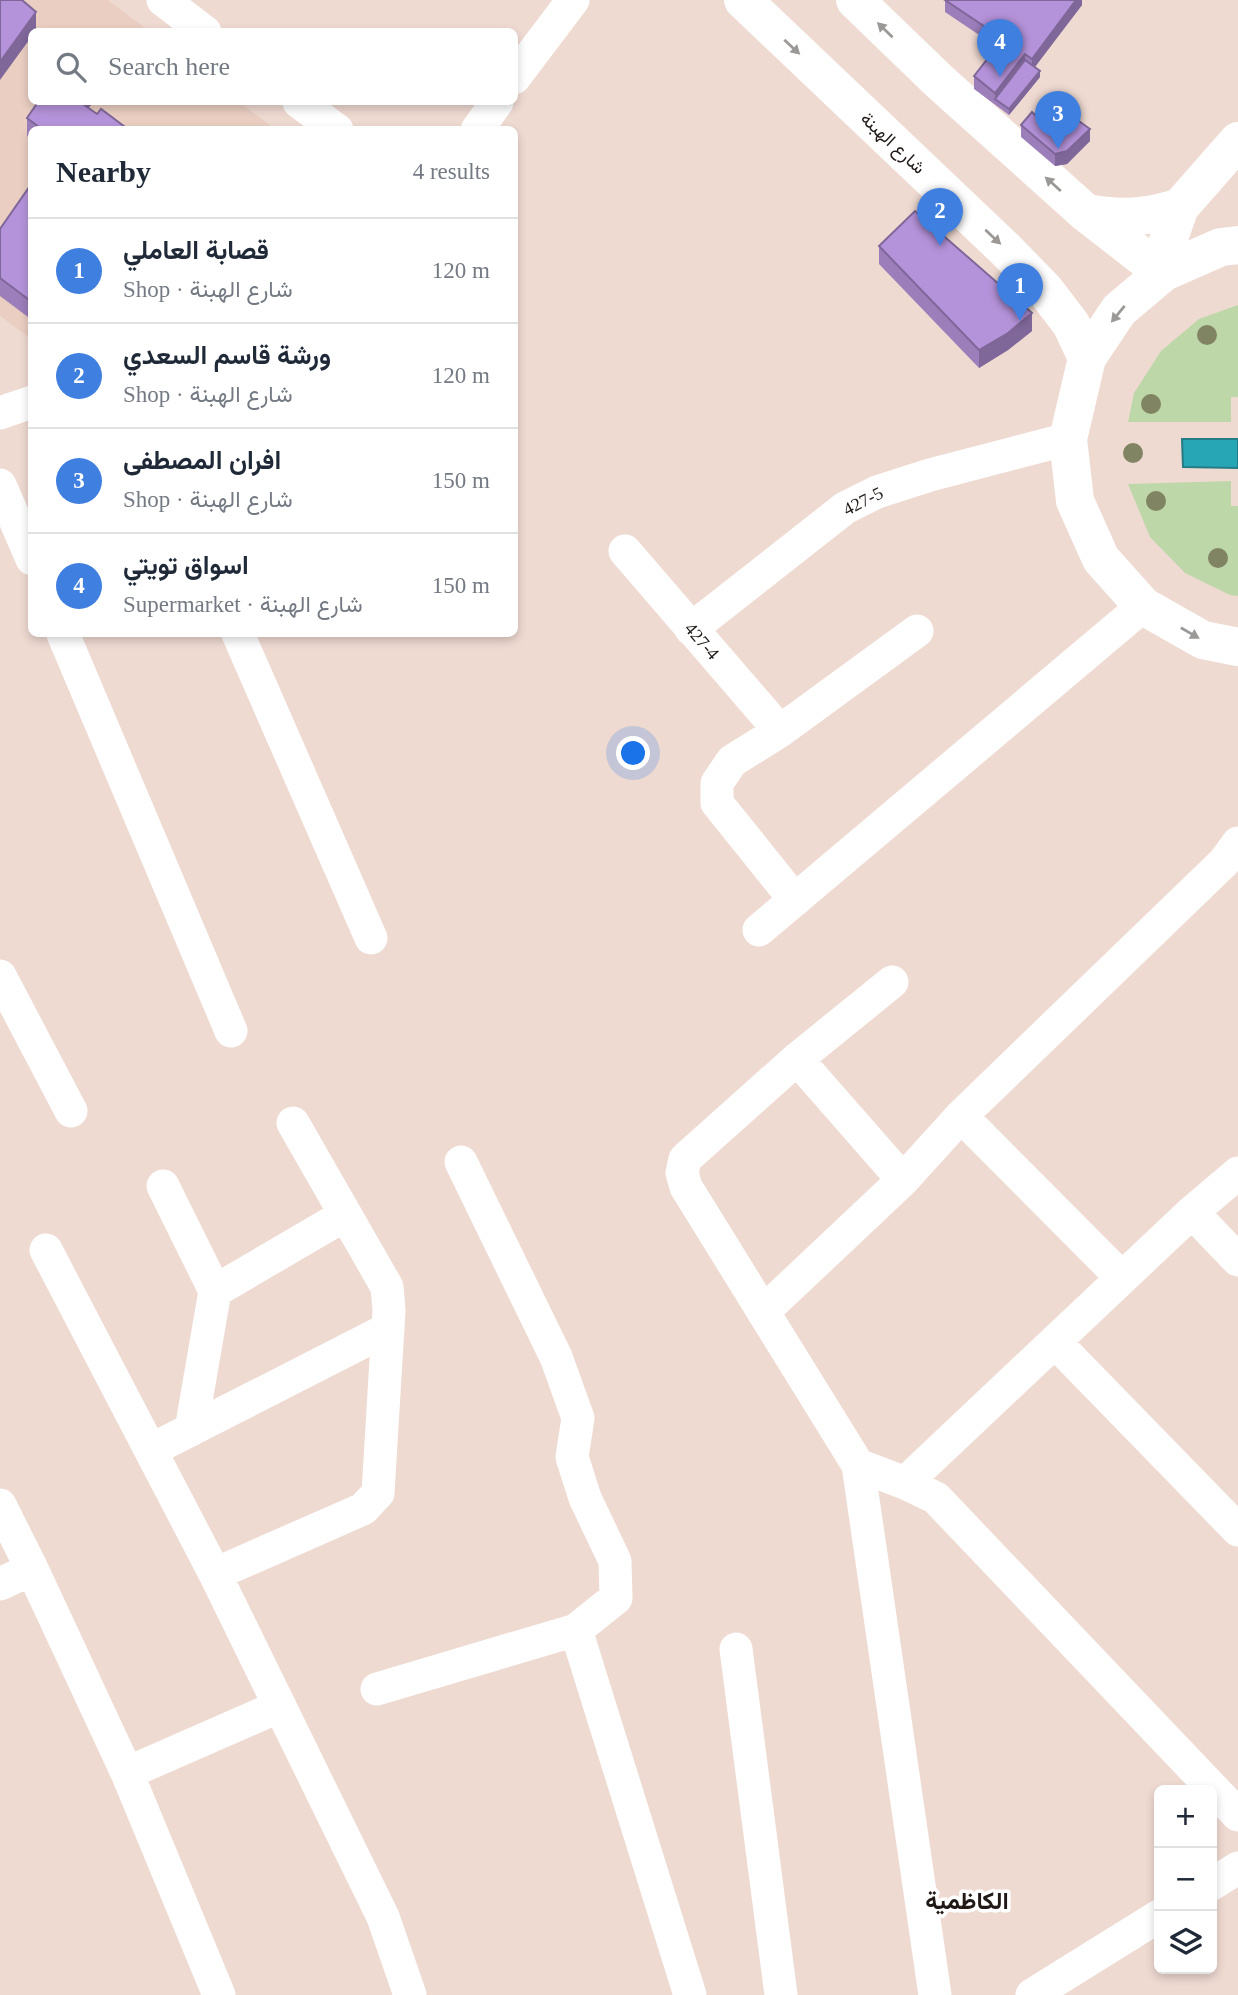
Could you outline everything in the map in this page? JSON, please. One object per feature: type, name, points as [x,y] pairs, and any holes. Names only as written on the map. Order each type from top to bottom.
[{"type":"street","points":[[163,0],[200,28]]},
{"type":"street","points":[[518,73],[573,0]]},
{"type":"street","name":"شارع الهبنة","points":[[743,0],[1029,273],[1070,324],[1087,358]]},
{"type":"street","points":[[855,0],[940,82],[1086,213],[1164,272]]},
{"type":"street","points":[[303,105],[332,126]]},
{"type":"street","points":[[480,126],[495,105]]},
{"type":"street","points":[[1164,272],[1168,241],[1180,207],[1238,141]]},
{"type":"street","points":[[1086,213],[1133,218],[1157,215],[1180,207]]},
{"type":"street","points":[[1238,245],[1221,247],[1164,272],[1119,310],[1087,358],[1068,439],[1075,501],[1101,559],[1143,606],[1203,640],[1238,647]]},
{"type":"street","points":[[0,413],[28,403]]},
{"type":"street","name":"427-5","points":[[691,629],[845,508],[877,492],[930,475],[1068,439]]},
{"type":"street","points":[[0,485],[28,550]]},
{"type":"street","name":"427-4","points":[[625,551],[780,731]]},
{"type":"street","points":[[759,930],[1143,606]]},
{"type":"street","points":[[794,900],[717,803],[717,783],[732,761],[780,731],[917,631]]},
{"type":"street","points":[[64,637],[232,1031]]},
{"type":"street","points":[[239,637],[371,938]]},
{"type":"street","points":[[763,1312],[902,1180],[961,1116],[1224,862],[1238,843]]},
{"type":"street","points":[[0,976],[71,1111]]},
{"type":"street","points":[[892,982],[797,1059],[685,1159],[682,1173],[686,1187],[858,1465],[935,1995]]},
{"type":"street","points":[[797,1059],[902,1180]]},
{"type":"street","points":[[961,1116],[1122,1278]]},
{"type":"street","points":[[215,1574],[363,1509],[378,1493],[389,1310],[387,1287],[293,1123]]},
{"type":"street","points":[[377,1689],[576,1630],[616,1598],[615,1561],[585,1498],[572,1457],[578,1418],[556,1357],[461,1162]]},
{"type":"street","points":[[905,1482],[1192,1212],[1238,1173]]},
{"type":"street","points":[[163,1186],[215,1291],[191,1430]]},
{"type":"street","points":[[1192,1212],[1238,1260]]},
{"type":"street","points":[[215,1291],[345,1215]]},
{"type":"street","points":[[46,1250],[215,1574],[280,1706],[383,1917],[410,1995]]},
{"type":"street","points":[[151,1450],[386,1330]]},
{"type":"street","points":[[1055,1342],[1238,1530]]},
{"type":"street","points":[[858,1465],[905,1482],[936,1498],[1238,1815]]},
{"type":"street","points":[[0,1505],[33,1569],[127,1773],[219,1995]]},
{"type":"street","points":[[0,1584],[33,1569]]},
{"type":"street","points":[[576,1630],[690,1995]]},
{"type":"street","points":[[736,1649],[781,1995]]},
{"type":"street","points":[[127,1773],[280,1706]]},
{"type":"street","points":[[1217,1881],[1238,1868]]},
{"type":"street","points":[[1032,1995],[1154,1919]]},
{"type":"shaded area","points":[[0,0],[108,0],[145,28],[28,28],[28,105],[243,105],[271,126],[28,126],[28,337],[0,316]]},
{"type":"green space","points":[[1238,305],[1238,397],[1231,397],[1231,422],[1128,422],[1134,393],[1161,351],[1199,319]]},
{"type":"green space","points":[[1231,481],[1231,506],[1238,506],[1238,596],[1230,595],[1185,573],[1150,537],[1128,484]]},
{"type":"water","points":[[1182,439],[1238,439],[1238,468],[1183,467]]},
{"type":"building","points":[[0,0],[22,0],[36,12],[0,62]]},
{"type":"building","points":[[945,0],[1076,0],[1032,59],[1025,54],[995,93],[974,76],[1003,39]]},
{"type":"building","points":[[1025,60],[1040,71],[1009,109],[995,99]]},
{"type":"building","points":[[36,105],[84,105],[97,114],[101,109],[124,126],[38,126],[27,118]]},
{"type":"building","points":[[1065,111],[1090,129],[1067,151],[1055,154],[1021,125],[1032,112],[1051,130]]},
{"type":"building","points":[[28,189],[28,299],[0,278],[0,229]]},
{"type":"building","points":[[915,211],[1032,313],[1008,333],[979,350],[879,246]]},
{"type":"place","name":"اسواق تويتي","points":[[1000,77]]},
{"type":"place","name":"افران المصطفى","points":[[1058,149]]},
{"type":"place","name":"ورشة قاسم السعدي","points":[[940,246]]},
{"type":"place","name":"قصابة العاملي","points":[[1020,321]]},
{"type":"district","name":"الكاظمية","points":[[967,1901]]}]
